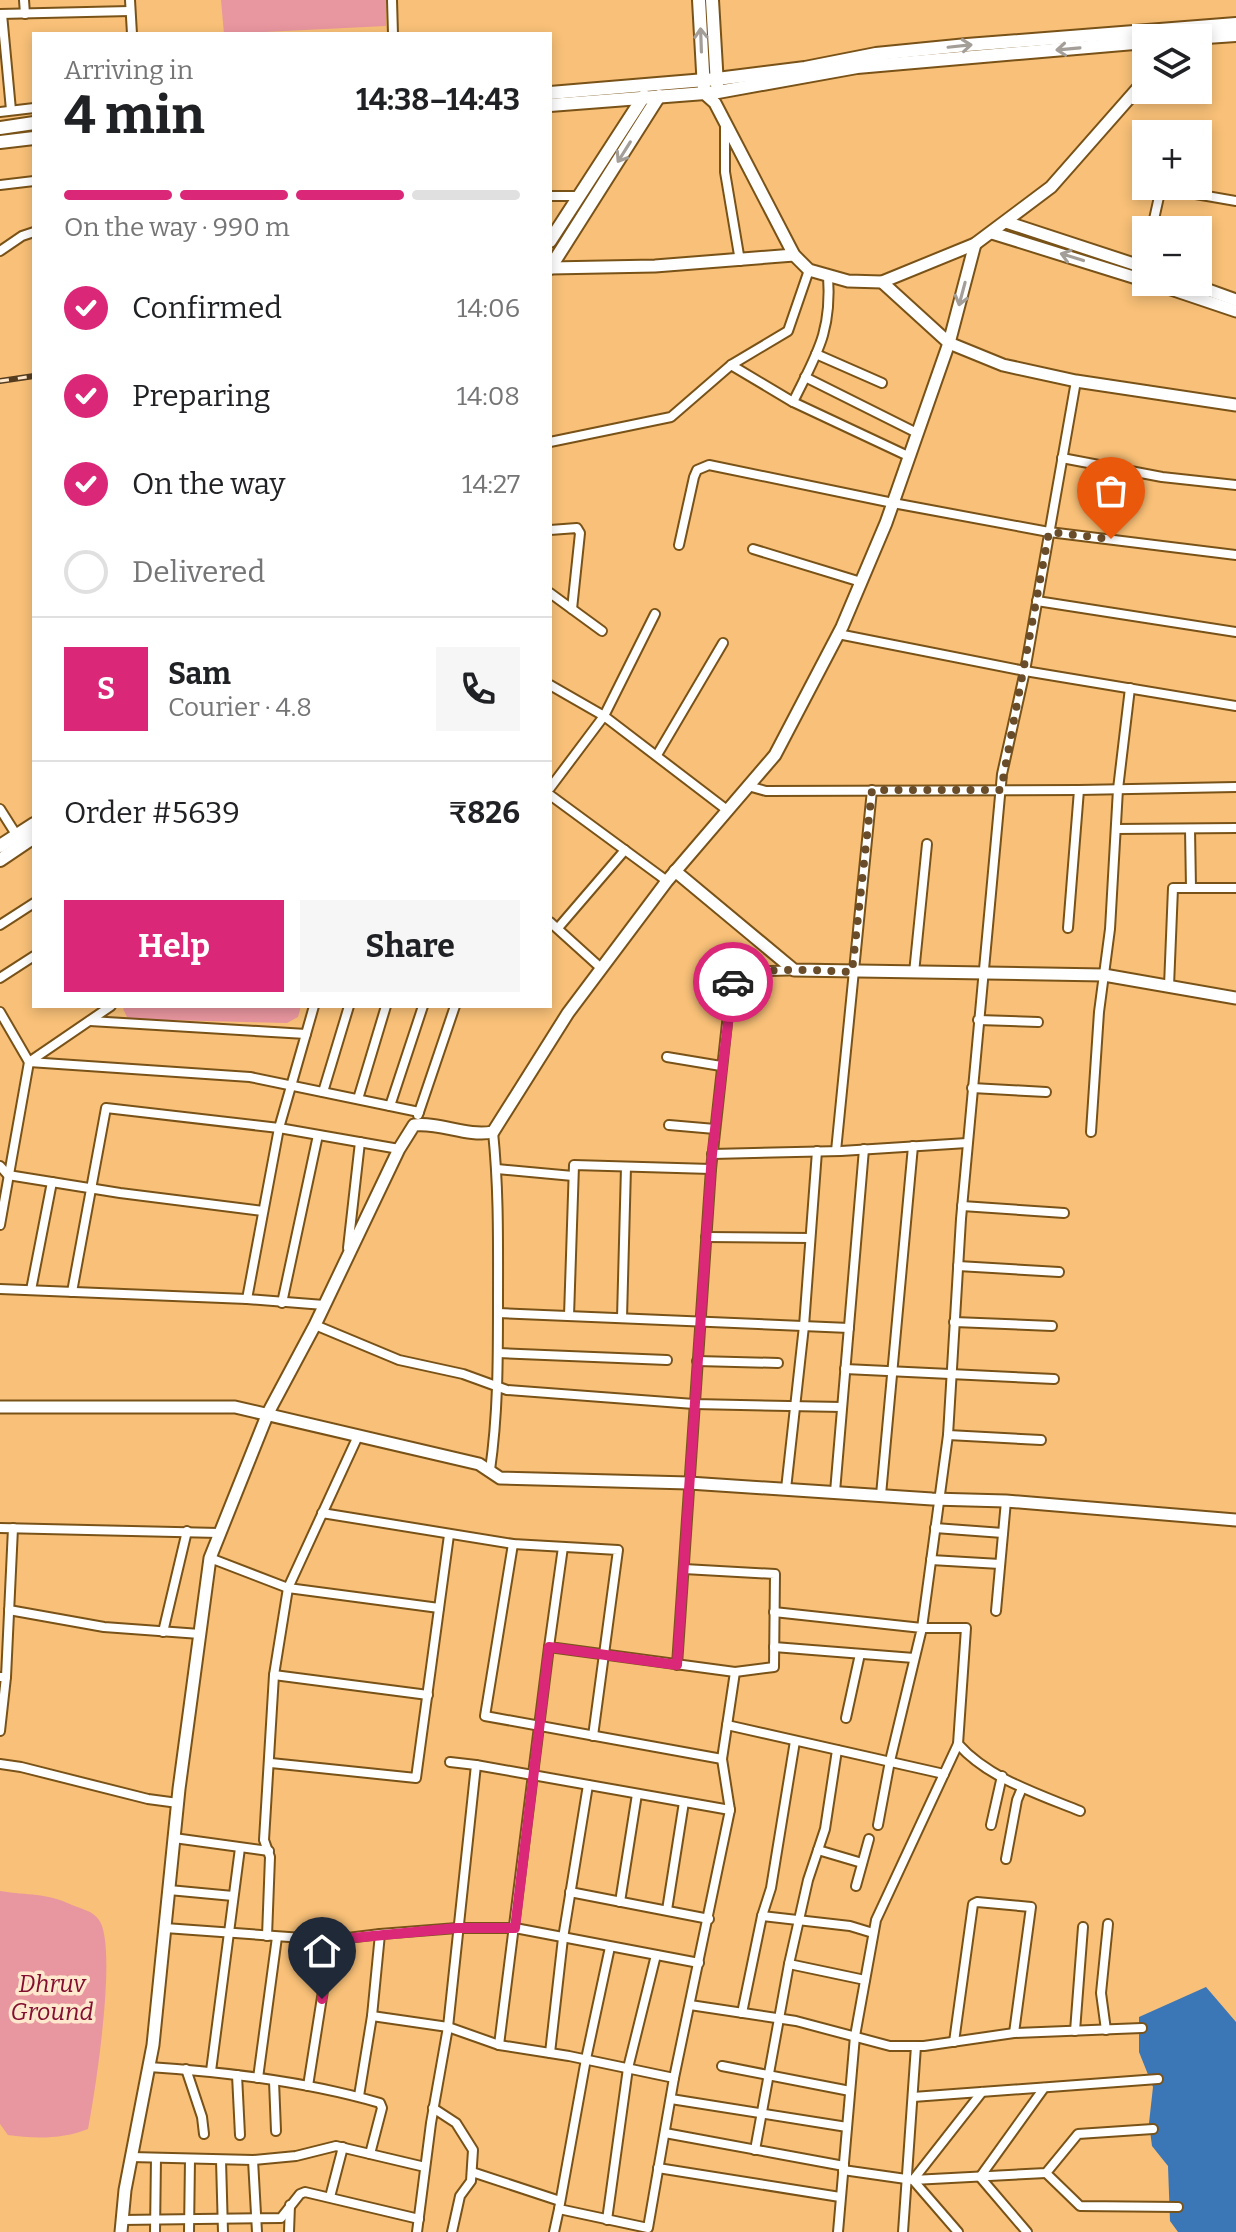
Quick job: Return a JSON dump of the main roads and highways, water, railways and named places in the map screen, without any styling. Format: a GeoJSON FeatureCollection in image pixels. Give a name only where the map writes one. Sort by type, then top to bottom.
{"type":"FeatureCollection","features":[{"type":"Feature","properties":{"kind":"main road"},"geometry":{"type":"LineString","coordinates":[[699,0],[711,90]]}},
{"type":"Feature","properties":{"kind":"main road"},"geometry":{"type":"LineString","coordinates":[[711,90],[712,0]]}},
{"type":"Feature","properties":{"kind":"main road"},"geometry":{"type":"LineString","coordinates":[[1212,30],[1236,24]]}},
{"type":"Feature","properties":{"kind":"main road"},"geometry":{"type":"LineString","coordinates":[[1212,35],[1236,35]]}},
{"type":"Feature","properties":{"kind":"main road"},"geometry":{"type":"LineString","coordinates":[[552,93],[656,86],[711,90],[876,54],[1059,37],[1132,36]]}},
{"type":"Feature","properties":{"kind":"main road"},"geometry":{"type":"LineString","coordinates":[[552,105],[658,99],[857,67],[1132,43]]}},
{"type":"Feature","properties":{"kind":"main road"},"geometry":{"type":"LineString","coordinates":[[552,265],[658,99],[656,86]]}},
{"type":"Feature","properties":{"kind":"main road"},"geometry":{"type":"LineString","coordinates":[[552,238],[641,100],[656,86]]}},
{"type":"Feature","properties":{"kind":"main road"},"geometry":{"type":"LineString","coordinates":[[0,128],[32,123]]}},
{"type":"Feature","properties":{"kind":"main road"},"geometry":{"type":"LineString","coordinates":[[0,142],[32,138]]}},
{"type":"Feature","properties":{"kind":"main road"},"geometry":{"type":"LineString","coordinates":[[0,846],[25,839]]}},
{"type":"Feature","properties":{"kind":"main road"},"geometry":{"type":"LineString","coordinates":[[0,860],[25,839]]}},
{"type":"Feature","properties":{"kind":"water"},"geometry":{"type":"Polygon","coordinates":[[[1206,1987],[1236,2022],[1236,2232],[1178,2232],[1170,2221],[1168,2166],[1152,2146],[1149,2123],[1153,2087],[1139,2052],[1139,2017],[1206,1987]]]}},
{"type":"Feature","properties":{"kind":"railway"},"geometry":{"type":"LineString","coordinates":[[0,381],[32,376]]}},
{"type":"Feature","properties":{"kind":"park label","name":"Dhruv Ground"},"geometry":{"type":"Point","coordinates":[52,1998]}}]}
